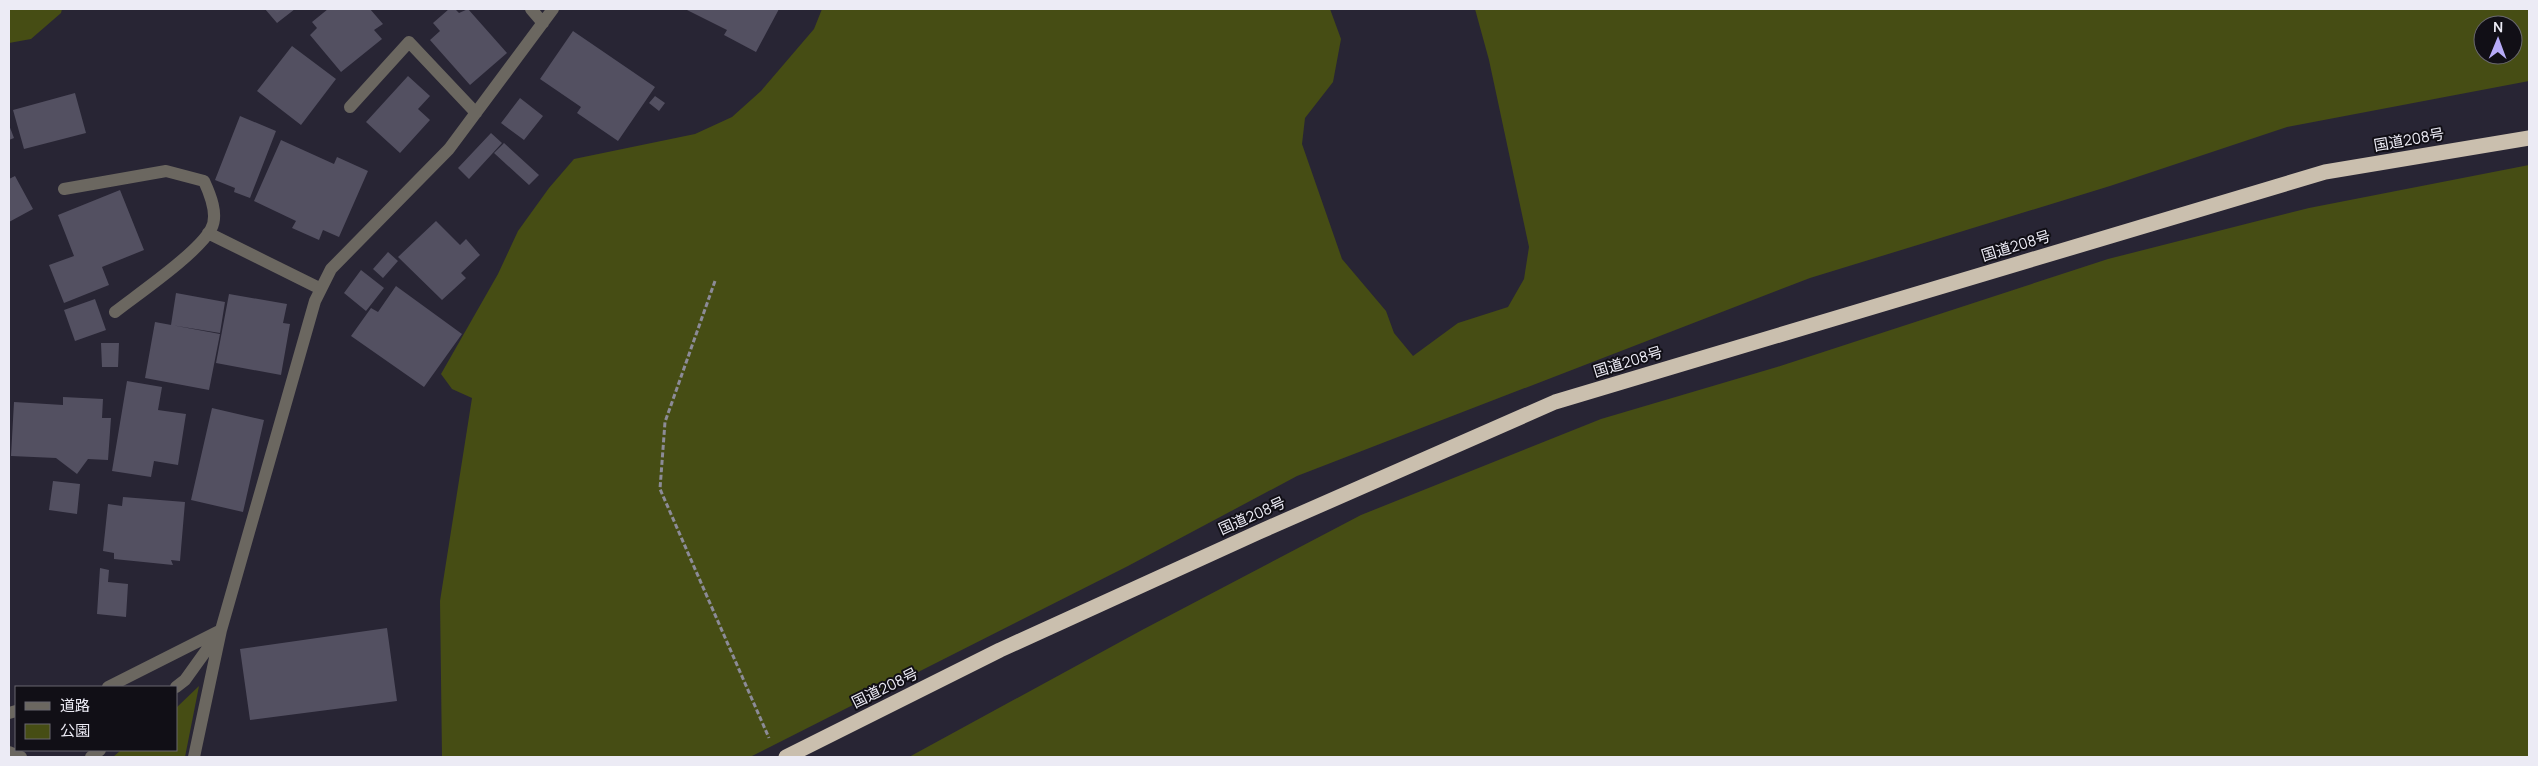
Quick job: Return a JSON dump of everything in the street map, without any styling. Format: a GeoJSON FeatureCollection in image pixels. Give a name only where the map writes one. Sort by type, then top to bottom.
{"type":"FeatureCollection","features":[{"type":"Feature","properties":{"kind":"highway","name":"国道208号"},"geometry":{"type":"LineString","coordinates":[[786,757],[1009,646],[1268,528],[1555,402],[2325,172],[2529,138]]}},
{"type":"Feature","properties":{"kind":"street"},"geometry":{"type":"LineString","coordinates":[[531,9],[543,23]]}},
{"type":"Feature","properties":{"kind":"street"},"geometry":{"type":"LineString","coordinates":[[194,757],[221,630],[315,301],[331,268],[450,149],[553,9]]}},
{"type":"Feature","properties":{"kind":"street"},"geometry":{"type":"LineString","coordinates":[[350,107],[409,42],[476,113]]}},
{"type":"Feature","properties":{"kind":"street"},"geometry":{"type":"LineString","coordinates":[[64,189],[166,172],[204,181],[214,202],[212,229],[196,247],[115,312]]}},
{"type":"Feature","properties":{"kind":"street"},"geometry":{"type":"LineString","coordinates":[[208,233],[321,289]]}},
{"type":"Feature","properties":{"kind":"street"},"geometry":{"type":"LineString","coordinates":[[110,686],[221,630]]}},
{"type":"Feature","properties":{"kind":"street"},"geometry":{"type":"LineString","coordinates":[[177,686],[185,680],[221,630]]}},
{"type":"Feature","properties":{"kind":"street"},"geometry":{"type":"LineString","coordinates":[[9,752],[21,757]]}},
{"type":"Feature","properties":{"kind":"path"},"geometry":{"type":"LineString","coordinates":[[715,281],[665,422],[660,489],[770,740]]}},
{"type":"Feature","properties":{"kind":"green space"},"geometry":{"type":"Polygon","coordinates":[[[9,9],[62,9],[61,13],[31,39],[9,43],[9,9]]]}},
{"type":"Feature","properties":{"kind":"green space"},"geometry":{"type":"Polygon","coordinates":[[[822,9],[1330,9],[1341,39],[1333,82],[1305,118],[1302,144],[1342,259],[1386,311],[1394,333],[1413,356],[1458,323],[1508,307],[1524,279],[1529,247],[1489,60],[1475,9],[2529,9],[2529,81],[2287,127],[2110,186],[1810,278],[1297,476],[1128,566],[750,757],[442,757],[440,601],[472,398],[452,389],[441,374],[498,274],[518,231],[549,188],[574,159],[695,134],[732,117],[761,91],[814,29],[822,9]]]}},
{"type":"Feature","properties":{"kind":"green space"},"geometry":{"type":"Polygon","coordinates":[[[2529,165],[2529,757],[909,757],[1142,630],[1361,515],[1601,419],[1777,367],[2108,259],[2309,208],[2529,165]]]}},
{"type":"Feature","properties":{"kind":"green space"},"geometry":{"type":"Polygon","coordinates":[[[199,686],[185,757],[113,757],[120,751],[178,751],[178,706],[199,686]]]}},
{"type":"Feature","properties":{"kind":"building"},"geometry":{"type":"Polygon","coordinates":[[[265,9],[295,9],[277,23],[265,9]]]}},
{"type":"Feature","properties":{"kind":"building"},"geometry":{"type":"Polygon","coordinates":[[[328,9],[370,9],[383,24],[374,30],[382,39],[341,72],[310,35],[317,28],[312,22],[328,9]]]}},
{"type":"Feature","properties":{"kind":"building"},"geometry":{"type":"Polygon","coordinates":[[[449,9],[455,9],[459,13],[468,9],[507,53],[470,85],[430,40],[440,31],[433,23],[449,9]]]}},
{"type":"Feature","properties":{"kind":"building"},"geometry":{"type":"Polygon","coordinates":[[[685,9],[779,9],[756,52],[724,35],[727,30],[685,9]]]}},
{"type":"Feature","properties":{"kind":"building"},"geometry":{"type":"Polygon","coordinates":[[[573,31],[655,87],[618,141],[577,113],[581,107],[540,79],[573,31]]]}},
{"type":"Feature","properties":{"kind":"building"},"geometry":{"type":"Polygon","coordinates":[[[292,46],[336,79],[301,125],[257,91],[292,46]]]}},
{"type":"Feature","properties":{"kind":"building"},"geometry":{"type":"Polygon","coordinates":[[[408,76],[430,96],[418,109],[430,120],[400,153],[366,122],[408,76]]]}},
{"type":"Feature","properties":{"kind":"building"},"geometry":{"type":"Polygon","coordinates":[[[75,93],[86,133],[24,149],[13,110],[75,93]]]}},
{"type":"Feature","properties":{"kind":"building"},"geometry":{"type":"Polygon","coordinates":[[[655,96],[665,103],[659,111],[649,103],[655,96]]]}},
{"type":"Feature","properties":{"kind":"building"},"geometry":{"type":"Polygon","coordinates":[[[520,98],[543,116],[524,140],[501,123],[520,98]]]}},
{"type":"Feature","properties":{"kind":"building"},"geometry":{"type":"Polygon","coordinates":[[[240,116],[276,131],[250,198],[234,192],[235,188],[215,180],[240,116]]]}},
{"type":"Feature","properties":{"kind":"building"},"geometry":{"type":"Polygon","coordinates":[[[9,125],[14,138],[9,140],[9,125]]]}},
{"type":"Feature","properties":{"kind":"building"},"geometry":{"type":"Polygon","coordinates":[[[491,133],[502,143],[469,179],[458,168],[491,133]]]}},
{"type":"Feature","properties":{"kind":"building"},"geometry":{"type":"Polygon","coordinates":[[[281,140],[334,164],[337,157],[368,171],[339,237],[323,230],[319,240],[292,228],[296,221],[254,201],[281,140]]]}},
{"type":"Feature","properties":{"kind":"building"},"geometry":{"type":"Polygon","coordinates":[[[504,143],[539,175],[529,185],[494,153],[504,143]]]}},
{"type":"Feature","properties":{"kind":"building"},"geometry":{"type":"Polygon","coordinates":[[[15,176],[33,209],[9,222],[9,179],[15,176]]]}},
{"type":"Feature","properties":{"kind":"building"},"geometry":{"type":"Polygon","coordinates":[[[120,190],[144,250],[102,267],[109,285],[64,303],[49,265],[74,256],[58,215],[120,190]]]}},
{"type":"Feature","properties":{"kind":"building"},"geometry":{"type":"Polygon","coordinates":[[[436,221],[460,245],[466,239],[480,255],[461,273],[466,278],[442,300],[398,257],[436,221]]]}},
{"type":"Feature","properties":{"kind":"building"},"geometry":{"type":"Polygon","coordinates":[[[388,252],[398,261],[383,278],[373,269],[388,252]]]}},
{"type":"Feature","properties":{"kind":"building"},"geometry":{"type":"Polygon","coordinates":[[[361,270],[384,288],[366,311],[344,293],[361,270]]]}},
{"type":"Feature","properties":{"kind":"building"},"geometry":{"type":"Polygon","coordinates":[[[396,286],[462,334],[424,387],[351,336],[371,308],[378,312],[396,286]]]}},
{"type":"Feature","properties":{"kind":"building"},"geometry":{"type":"Polygon","coordinates":[[[176,293],[225,302],[220,333],[171,325],[176,293]]]}},
{"type":"Feature","properties":{"kind":"building"},"geometry":{"type":"Polygon","coordinates":[[[229,294],[287,304],[283,323],[290,324],[281,375],[216,363],[229,294]]]}},
{"type":"Feature","properties":{"kind":"building"},"geometry":{"type":"Polygon","coordinates":[[[95,299],[106,330],[75,341],[64,310],[95,299]]]}},
{"type":"Feature","properties":{"kind":"building"},"geometry":{"type":"Polygon","coordinates":[[[155,322],[220,334],[209,390],[145,378],[155,322]]]}},
{"type":"Feature","properties":{"kind":"building"},"geometry":{"type":"Polygon","coordinates":[[[101,343],[119,343],[118,367],[102,367],[101,343]]]}},
{"type":"Feature","properties":{"kind":"building"},"geometry":{"type":"Polygon","coordinates":[[[127,381],[162,387],[158,410],[186,414],[178,465],[154,461],[151,477],[112,471],[127,381]]]}},
{"type":"Feature","properties":{"kind":"building"},"geometry":{"type":"Polygon","coordinates":[[[63,397],[103,399],[102,418],[111,418],[108,460],[88,459],[77,474],[56,458],[11,456],[14,402],[63,405],[63,397]]]}},
{"type":"Feature","properties":{"kind":"building"},"geometry":{"type":"Polygon","coordinates":[[[212,408],[264,420],[243,512],[191,500],[212,408]]]}},
{"type":"Feature","properties":{"kind":"building"},"geometry":{"type":"Polygon","coordinates":[[[53,481],[80,484],[77,514],[49,510],[53,481]]]}},
{"type":"Feature","properties":{"kind":"building"},"geometry":{"type":"Polygon","coordinates":[[[123,497],[185,502],[180,561],[171,560],[173,565],[114,559],[114,553],[103,551],[108,504],[122,506],[123,497]]]}},
{"type":"Feature","properties":{"kind":"building"},"geometry":{"type":"Polygon","coordinates":[[[100,568],[109,570],[108,582],[128,584],[126,617],[97,614],[100,568]]]}},
{"type":"Feature","properties":{"kind":"building"},"geometry":{"type":"Polygon","coordinates":[[[387,628],[397,701],[250,720],[240,649],[387,628]]]}}]}
